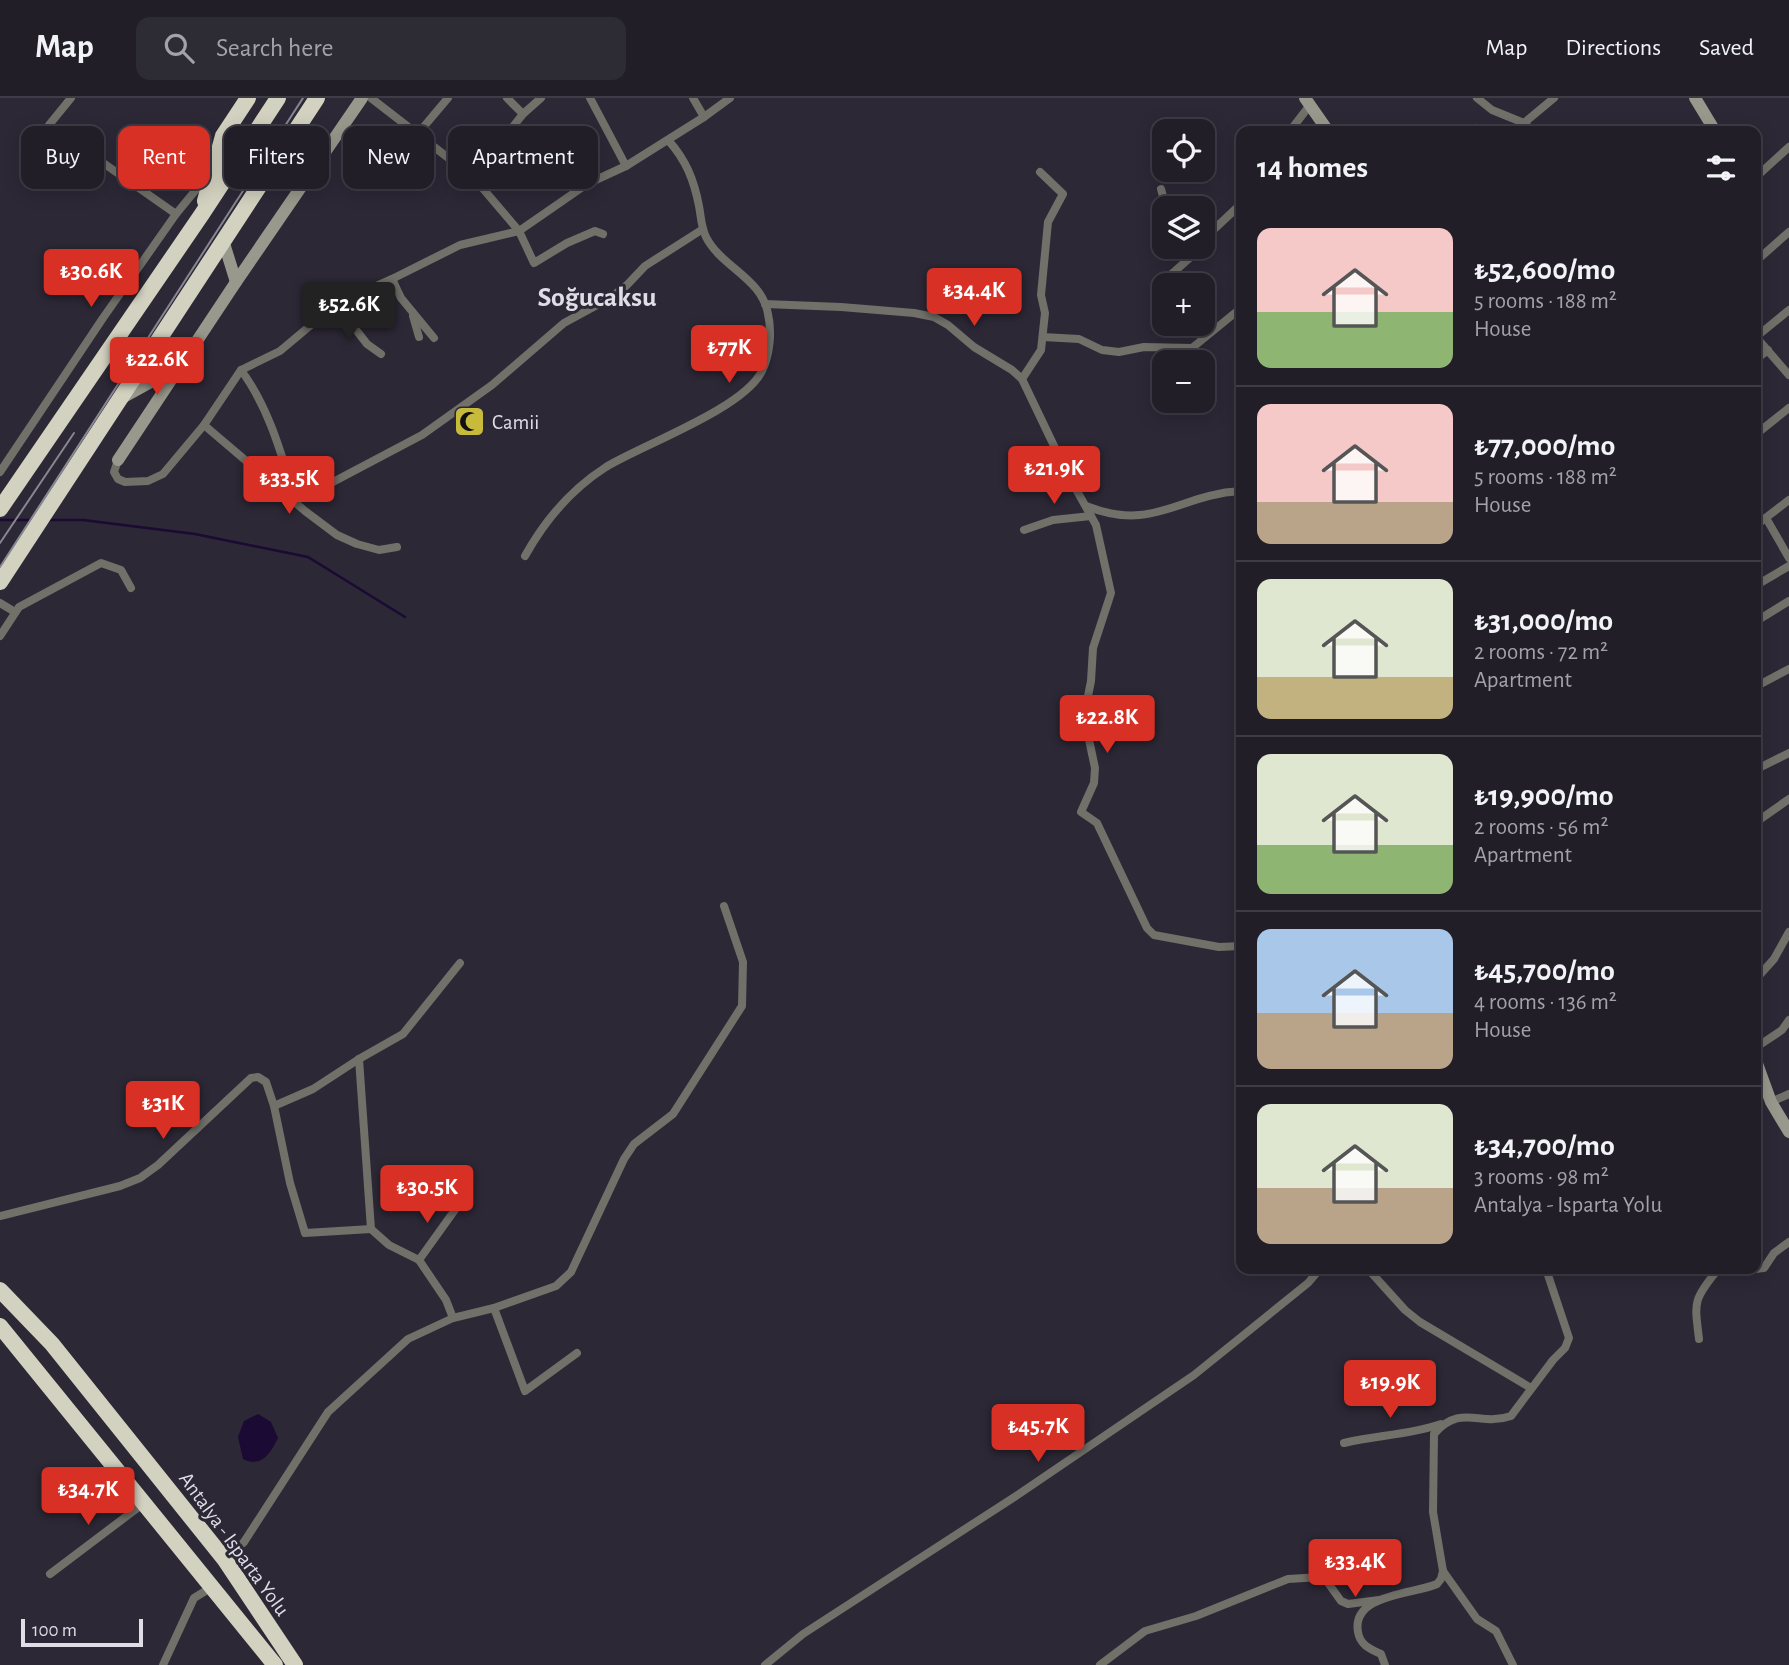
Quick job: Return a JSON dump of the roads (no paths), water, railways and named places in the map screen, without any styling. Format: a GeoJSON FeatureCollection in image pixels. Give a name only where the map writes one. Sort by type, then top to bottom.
{"type":"FeatureCollection","features":[{"type":"Feature","properties":{"kind":"highway"},"geometry":{"type":"LineString","coordinates":[[202,214],[223,136],[248,98]]}},
{"type":"Feature","properties":{"kind":"highway"},"geometry":{"type":"LineString","coordinates":[[3,504],[202,214],[278,98]]}},
{"type":"Feature","properties":{"kind":"highway"},"geometry":{"type":"LineString","coordinates":[[0,582],[317,98]]}},
{"type":"Feature","properties":{"kind":"highway","name":"Antalya - Isparta Yolu"},"geometry":{"type":"LineString","coordinates":[[0,1290],[52,1344],[225,1560],[295,1665]]}},
{"type":"Feature","properties":{"kind":"highway","name":"Antalya - Isparta Yolu"},"geometry":{"type":"LineString","coordinates":[[0,1326],[275,1665]]}},
{"type":"Feature","properties":{"kind":"street"},"geometry":{"type":"LineString","coordinates":[[71,98],[49,125],[176,214]]}},
{"type":"Feature","properties":{"kind":"street"},"geometry":{"type":"LineString","coordinates":[[362,98],[118,460],[114,472],[118,479],[125,482],[148,481],[163,474],[204,425],[241,370],[280,351],[336,304],[460,244],[519,231],[587,184],[626,166],[730,98]]}},
{"type":"Feature","properties":{"kind":"street"},"geometry":{"type":"LineString","coordinates":[[371,98],[409,126]]}},
{"type":"Feature","properties":{"kind":"street"},"geometry":{"type":"LineString","coordinates":[[424,126],[448,98]]}},
{"type":"Feature","properties":{"kind":"street"},"geometry":{"type":"LineString","coordinates":[[507,98],[523,114]]}},
{"type":"Feature","properties":{"kind":"street"},"geometry":{"type":"LineString","coordinates":[[513,126],[541,98]]}},
{"type":"Feature","properties":{"kind":"street"},"geometry":{"type":"LineString","coordinates":[[590,98],[626,166]]}},
{"type":"Feature","properties":{"kind":"street"},"geometry":{"type":"LineString","coordinates":[[693,98],[704,117]]}},
{"type":"Feature","properties":{"kind":"street"},"geometry":{"type":"LineString","coordinates":[[1477,98],[1492,110],[1527,126]]}},
{"type":"Feature","properties":{"kind":"street"},"geometry":{"type":"LineString","coordinates":[[1524,123],[1554,98]]}},
{"type":"Feature","properties":{"kind":"street"},"geometry":{"type":"LineString","coordinates":[[1695,98],[1712,126]]}},
{"type":"Feature","properties":{"kind":"street"},"geometry":{"type":"LineString","coordinates":[[1293,126],[1308,102],[1325,126]]}},
{"type":"Feature","properties":{"kind":"street"},"geometry":{"type":"LineString","coordinates":[[525,556],[541,527],[582,485],[629,455],[710,415],[740,395],[761,373],[769,351],[768,313],[765,304],[753,285],[713,247],[703,229],[689,169],[668,140]]}},
{"type":"Feature","properties":{"kind":"street"},"geometry":{"type":"LineString","coordinates":[[434,146],[448,157]]}},
{"type":"Feature","properties":{"kind":"street"},"geometry":{"type":"LineString","coordinates":[[1761,173],[1789,147]]}},
{"type":"Feature","properties":{"kind":"street"},"geometry":{"type":"LineString","coordinates":[[0,472],[176,214],[212,170]]}},
{"type":"Feature","properties":{"kind":"street"},"geometry":{"type":"LineString","coordinates":[[1023,379],[1041,350],[1045,313],[1041,288],[1048,222],[1063,194],[1040,172]]}},
{"type":"Feature","properties":{"kind":"street"},"geometry":{"type":"LineString","coordinates":[[483,189],[519,231],[529,255],[537,264],[576,239],[594,231],[603,234]]}},
{"type":"Feature","properties":{"kind":"street"},"geometry":{"type":"LineString","coordinates":[[1161,189],[1163,196]]}},
{"type":"Feature","properties":{"kind":"street"},"geometry":{"type":"LineString","coordinates":[[1215,229],[1236,210]]}},
{"type":"Feature","properties":{"kind":"street"},"geometry":{"type":"LineString","coordinates":[[293,498],[314,492],[422,435],[501,377],[564,323],[610,298],[645,266],[703,229]]}},
{"type":"Feature","properties":{"kind":"street"},"geometry":{"type":"LineString","coordinates":[[1761,257],[1789,232]]}},
{"type":"Feature","properties":{"kind":"street"},"geometry":{"type":"LineString","coordinates":[[223,240],[236,282]]}},
{"type":"Feature","properties":{"kind":"street"},"geometry":{"type":"LineString","coordinates":[[1173,273],[1188,259]]}},
{"type":"Feature","properties":{"kind":"street"},"geometry":{"type":"LineString","coordinates":[[392,279],[401,298],[434,338]]}},
{"type":"Feature","properties":{"kind":"street"},"geometry":{"type":"LineString","coordinates":[[336,304],[367,344],[381,354]]}},
{"type":"Feature","properties":{"kind":"street"},"geometry":{"type":"LineString","coordinates":[[765,304],[841,307],[934,317],[1023,379],[1067,474],[1096,525],[1111,593],[1093,648],[1091,681],[1084,716],[1095,768],[1094,783],[1081,812],[1097,823],[1147,928],[1154,935],[1219,947],[1236,946]]}},
{"type":"Feature","properties":{"kind":"street"},"geometry":{"type":"LineString","coordinates":[[1761,331],[1789,310]]}},
{"type":"Feature","properties":{"kind":"street"},"geometry":{"type":"LineString","coordinates":[[1042,337],[1079,340],[1102,350],[1119,352],[1144,347],[1192,348],[1236,312]]}},
{"type":"Feature","properties":{"kind":"street"},"geometry":{"type":"LineString","coordinates":[[412,313],[419,337]]}},
{"type":"Feature","properties":{"kind":"street"},"geometry":{"type":"LineString","coordinates":[[1761,342],[1789,375]]}},
{"type":"Feature","properties":{"kind":"street"},"geometry":{"type":"LineString","coordinates":[[1761,355],[1768,350]]}},
{"type":"Feature","properties":{"kind":"street"},"geometry":{"type":"LineString","coordinates":[[117,400],[181,365]]}},
{"type":"Feature","properties":{"kind":"street"},"geometry":{"type":"LineString","coordinates":[[241,370],[269,418],[293,498]]}},
{"type":"Feature","properties":{"kind":"street"},"geometry":{"type":"LineString","coordinates":[[1761,430],[1789,408]]}},
{"type":"Feature","properties":{"kind":"street"},"geometry":{"type":"LineString","coordinates":[[204,425],[337,535],[379,550],[397,547]]}},
{"type":"Feature","properties":{"kind":"street"},"geometry":{"type":"LineString","coordinates":[[1086,506],[1108,515],[1140,517],[1236,492]]}},
{"type":"Feature","properties":{"kind":"street"},"geometry":{"type":"LineString","coordinates":[[1761,522],[1789,500]]}},
{"type":"Feature","properties":{"kind":"street"},"geometry":{"type":"LineString","coordinates":[[1024,530],[1053,520],[1091,516]]}},
{"type":"Feature","properties":{"kind":"street"},"geometry":{"type":"LineString","coordinates":[[1766,518],[1789,558]]}},
{"type":"Feature","properties":{"kind":"street"},"geometry":{"type":"LineString","coordinates":[[0,636],[19,607],[101,564],[121,570],[131,588]]}},
{"type":"Feature","properties":{"kind":"street"},"geometry":{"type":"LineString","coordinates":[[1761,582],[1789,566]]}},
{"type":"Feature","properties":{"kind":"street"},"geometry":{"type":"LineString","coordinates":[[1761,618],[1789,601]]}},
{"type":"Feature","properties":{"kind":"street"},"geometry":{"type":"LineString","coordinates":[[0,603],[15,612]]}},
{"type":"Feature","properties":{"kind":"street"},"geometry":{"type":"LineString","coordinates":[[1761,684],[1789,669]]}},
{"type":"Feature","properties":{"kind":"street"},"geometry":{"type":"LineString","coordinates":[[1761,767],[1789,753]]}},
{"type":"Feature","properties":{"kind":"street"},"geometry":{"type":"LineString","coordinates":[[1761,818],[1789,799]]}},
{"type":"Feature","properties":{"kind":"street"},"geometry":{"type":"LineString","coordinates":[[225,1560],[244,1542],[328,1412],[408,1339],[453,1318],[494,1308],[555,1286],[571,1272],[624,1159],[634,1144],[673,1114],[742,1006],[743,962],[723,906]]}},
{"type":"Feature","properties":{"kind":"street"},"geometry":{"type":"LineString","coordinates":[[1761,974],[1774,959],[1789,932]]}},
{"type":"Feature","properties":{"kind":"street"},"geometry":{"type":"LineString","coordinates":[[274,1106],[313,1089],[402,1034],[460,963]]}},
{"type":"Feature","properties":{"kind":"street"},"geometry":{"type":"LineString","coordinates":[[1761,1044],[1783,1030],[1789,1020]]}},
{"type":"Feature","properties":{"kind":"street"},"geometry":{"type":"LineString","coordinates":[[359,1059],[371,1229],[389,1245],[419,1260],[446,1300],[453,1318]]}},
{"type":"Feature","properties":{"kind":"street"},"geometry":{"type":"LineString","coordinates":[[1761,1074],[1771,1101],[1789,1132]]}},
{"type":"Feature","properties":{"kind":"street"},"geometry":{"type":"LineString","coordinates":[[0,1216],[120,1186],[140,1178],[158,1165],[251,1079],[258,1077],[267,1082],[290,1183],[305,1233],[371,1229]]}},
{"type":"Feature","properties":{"kind":"street"},"geometry":{"type":"LineString","coordinates":[[1771,1101],[1789,1094]]}},
{"type":"Feature","properties":{"kind":"street"},"geometry":{"type":"LineString","coordinates":[[419,1260],[457,1207]]}},
{"type":"Feature","properties":{"kind":"street"},"geometry":{"type":"LineString","coordinates":[[1761,1268],[1774,1253],[1789,1242]]}},
{"type":"Feature","properties":{"kind":"street"},"geometry":{"type":"LineString","coordinates":[[765,1665],[812,1628],[1019,1494],[1194,1375],[1316,1274]]}},
{"type":"Feature","properties":{"kind":"street"},"geometry":{"type":"LineString","coordinates":[[1373,1274],[1405,1310],[1420,1322],[1531,1388]]}},
{"type":"Feature","properties":{"kind":"street"},"geometry":{"type":"LineString","coordinates":[[1344,1443],[1425,1430],[1467,1416],[1493,1420],[1511,1416],[1565,1348],[1569,1338],[1548,1274]]}},
{"type":"Feature","properties":{"kind":"street"},"geometry":{"type":"LineString","coordinates":[[1699,1339],[1695,1304],[1700,1291],[1714,1274]]}},
{"type":"Feature","properties":{"kind":"street"},"geometry":{"type":"LineString","coordinates":[[494,1308],[525,1391],[577,1353]]}},
{"type":"Feature","properties":{"kind":"street"},"geometry":{"type":"LineString","coordinates":[[1444,1423],[1434,1434],[1432,1491],[1443,1571],[1477,1619],[1496,1631],[1513,1665]]}},
{"type":"Feature","properties":{"kind":"street"},"geometry":{"type":"LineString","coordinates":[[50,1573],[144,1503]]}},
{"type":"Feature","properties":{"kind":"street"},"geometry":{"type":"LineString","coordinates":[[1100,1665],[1145,1632],[1196,1616],[1288,1579],[1321,1577],[1341,1601],[1348,1604],[1379,1600],[1437,1584],[1443,1571]]}},
{"type":"Feature","properties":{"kind":"street"},"geometry":{"type":"LineString","coordinates":[[163,1665],[194,1598],[212,1587]]}},
{"type":"Feature","properties":{"kind":"street"},"geometry":{"type":"LineString","coordinates":[[1379,1600],[1366,1609],[1357,1627],[1361,1640],[1381,1654],[1385,1665]]}},
{"type":"Feature","properties":{"kind":"waterway"},"geometry":{"type":"LineString","coordinates":[[0,520],[33,520]]}},
{"type":"Feature","properties":{"kind":"waterway"},"geometry":{"type":"LineString","coordinates":[[47,520],[83,520],[195,534],[308,557],[405,617]]}},
{"type":"Feature","properties":{"kind":"tram line"},"geometry":{"type":"LineString","coordinates":[[0,567],[303,98]]}},
{"type":"Feature","properties":{"kind":"tram line"},"geometry":{"type":"LineString","coordinates":[[0,543],[74,433]]}},
{"type":"Feature","properties":{"kind":"place","name":"Camii"},"geometry":{"type":"Point","coordinates":[469,422]}},
{"type":"Feature","properties":{"kind":"district","name":"Soğucaksu"},"geometry":{"type":"Point","coordinates":[597,298]}}]}
